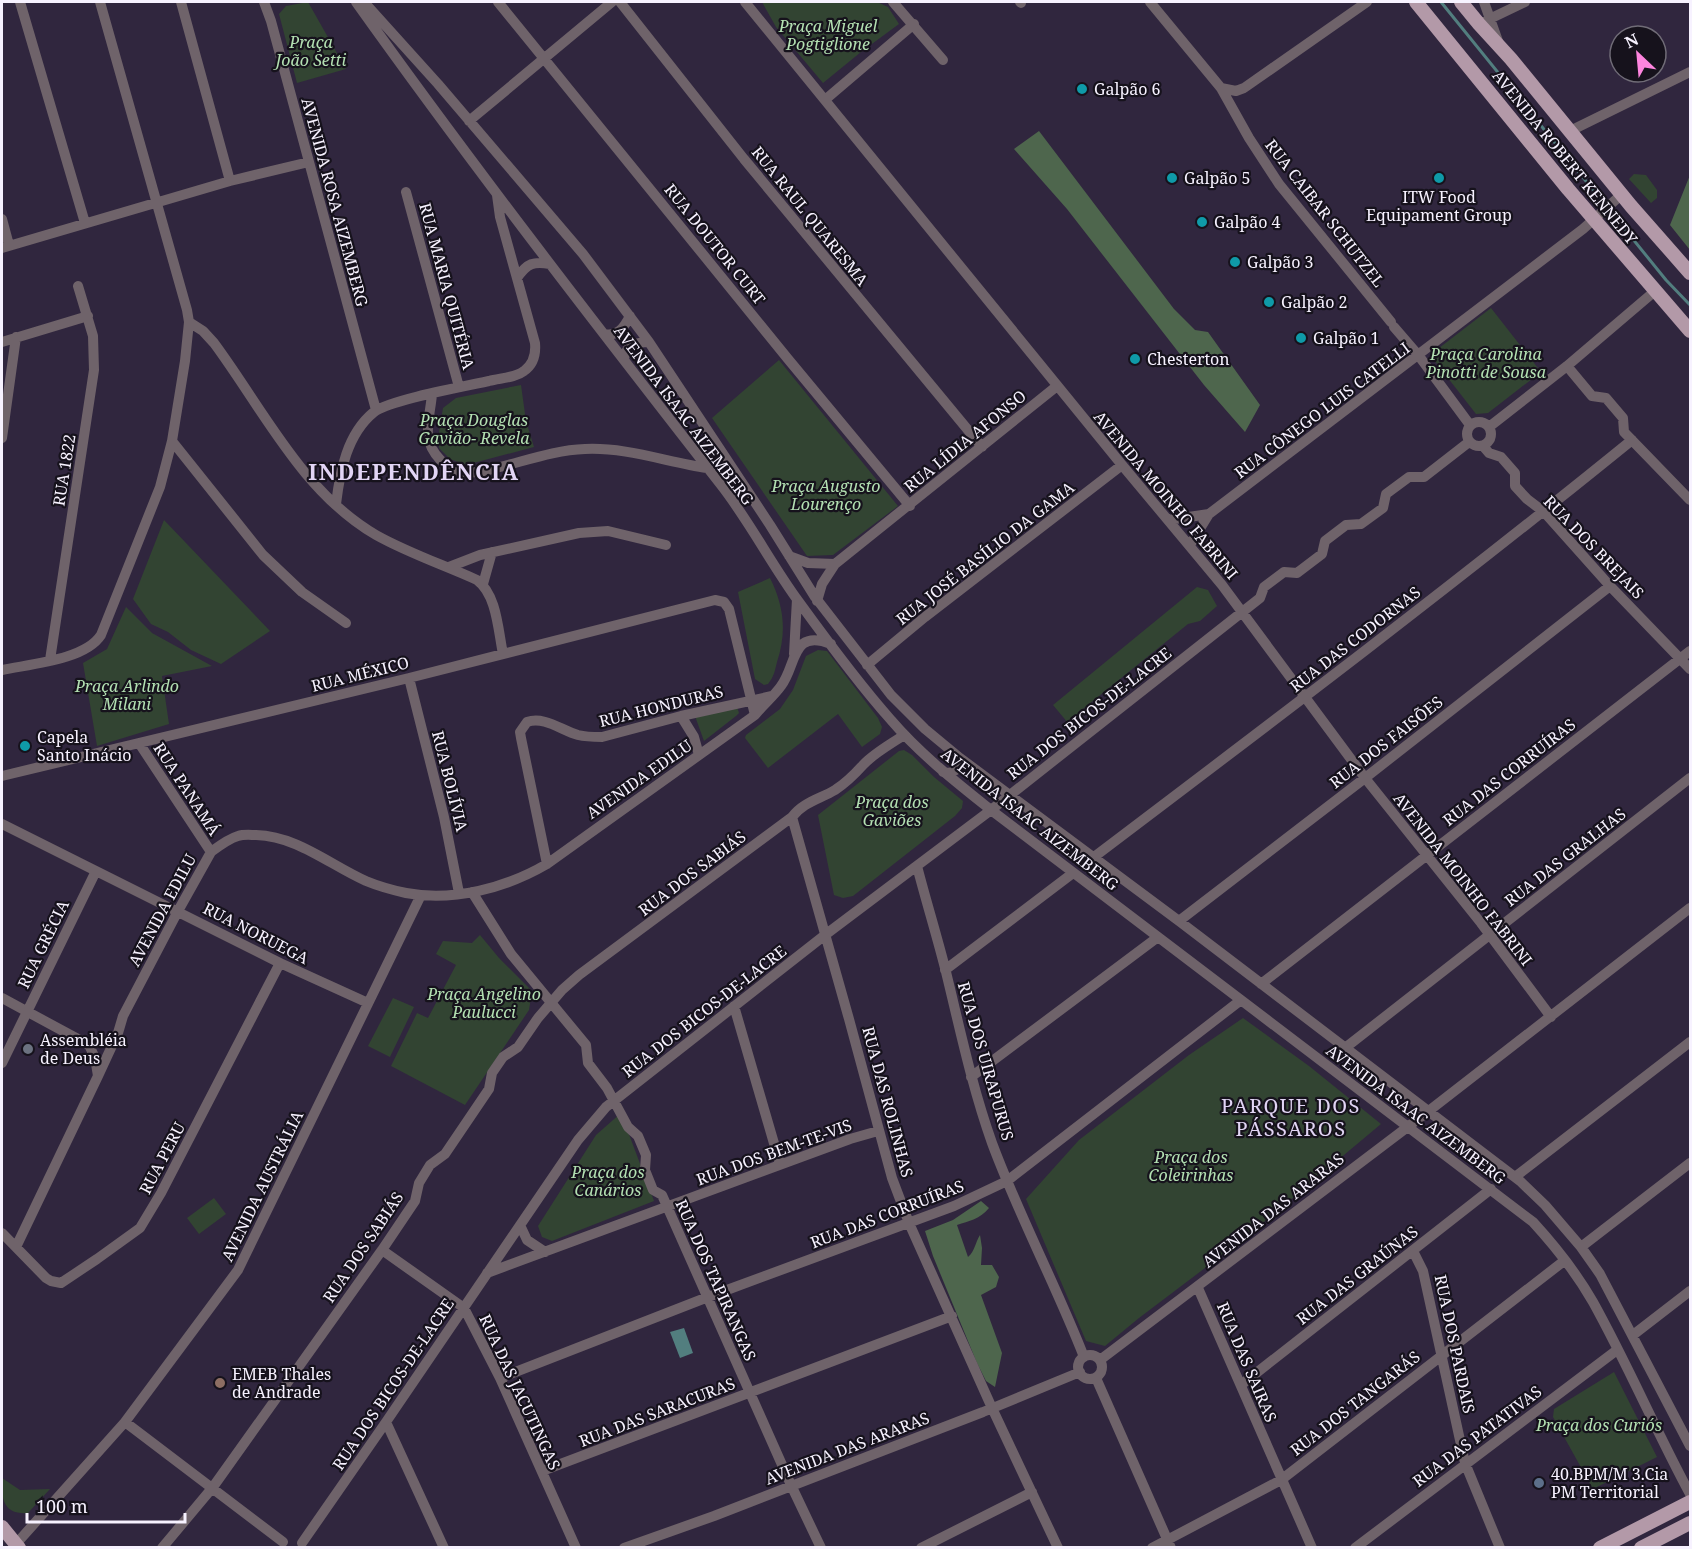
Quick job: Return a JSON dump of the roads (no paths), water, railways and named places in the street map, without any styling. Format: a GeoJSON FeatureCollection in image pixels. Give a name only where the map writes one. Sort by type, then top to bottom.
{"type":"FeatureCollection","features":[{"type":"Feature","properties":{"kind":"main road","name":"AVENIDA ROBERT KENNEDY"},"geometry":{"type":"LineString","coordinates":[[1416,2],[1690,331]]}},
{"type":"Feature","properties":{"kind":"main road","name":"AVENIDA ROBERT KENNEDY"},"geometry":{"type":"LineString","coordinates":[[1461,2],[1484,21],[1499,44],[1570,131],[1617,198],[1690,273]]}},
{"type":"Feature","properties":{"kind":"main road"},"geometry":{"type":"LineString","coordinates":[[1600,1548],[1690,1502]]}},
{"type":"Feature","properties":{"kind":"main road"},"geometry":{"type":"LineString","coordinates":[[1641,1548],[1690,1523]]}},
{"type":"Feature","properties":{"kind":"main road"},"geometry":{"type":"LineString","coordinates":[[2,1527],[18,1546]]}},
{"type":"Feature","properties":{"kind":"street"},"geometry":{"type":"LineString","coordinates":[[20,2],[85,223]]}},
{"type":"Feature","properties":{"kind":"street"},"geometry":{"type":"LineString","coordinates":[[2,670],[84,651],[97,642],[154,507],[172,441],[185,361],[189,322],[158,203],[100,2]]}},
{"type":"Feature","properties":{"kind":"street"},"geometry":{"type":"LineString","coordinates":[[181,2],[231,181]]}},
{"type":"Feature","properties":{"kind":"street","name":"AVENIDA ROSA AIZEMBERG"},"geometry":{"type":"LineString","coordinates":[[264,2],[376,410]]}},
{"type":"Feature","properties":{"kind":"street","name":"AVENIDA ISAAC AIZEMBERG"},"geometry":{"type":"LineString","coordinates":[[356,2],[550,264],[749,524],[797,599],[904,735],[943,772],[991,810],[1533,1222],[1592,1301],[1690,1494]]}},
{"type":"Feature","properties":{"kind":"street","name":"AVENIDA ISAAC AIZEMBERG"},"geometry":{"type":"LineString","coordinates":[[364,2],[583,254],[649,342],[818,601],[891,695],[960,758],[1430,1110],[1515,1177],[1545,1205],[1581,1247],[1600,1274],[1686,1427],[1690,1446]]}},
{"type":"Feature","properties":{"kind":"street","name":"RUA DOUTOR CURT"},"geometry":{"type":"LineString","coordinates":[[498,2],[910,506]]}},
{"type":"Feature","properties":{"kind":"street"},"geometry":{"type":"LineString","coordinates":[[469,121],[612,2]]}},
{"type":"Feature","properties":{"kind":"street","name":"RUA RAUL QUARESMA"},"geometry":{"type":"LineString","coordinates":[[620,2],[744,159],[982,447]]}},
{"type":"Feature","properties":{"kind":"street","name":"AVENIDA MOINHO FABRINI"},"geometry":{"type":"LineString","coordinates":[[745,2],[1057,386],[1190,545],[1365,778],[1551,1017]]}},
{"type":"Feature","properties":{"kind":"street"},"geometry":{"type":"LineString","coordinates":[[893,2],[943,60]]}},
{"type":"Feature","properties":{"kind":"street","name":"RUA CAIBAR SCHUTZEL"},"geometry":{"type":"LineString","coordinates":[[1150,2],[1221,88],[1249,138],[1279,184],[1419,356],[1470,425]]}},
{"type":"Feature","properties":{"kind":"street"},"geometry":{"type":"LineString","coordinates":[[1221,88],[1236,91],[1244,88],[1367,2]]}},
{"type":"Feature","properties":{"kind":"street","name":"AVENIDA ROBERT KENNEDY"},"geometry":{"type":"LineString","coordinates":[[1484,2],[1484,21]]}},
{"type":"Feature","properties":{"kind":"street"},"geometry":{"type":"LineString","coordinates":[[1484,21],[1525,2]]}},
{"type":"Feature","properties":{"kind":"street"},"geometry":{"type":"LineString","coordinates":[[826,99],[914,24]]}},
{"type":"Feature","properties":{"kind":"street"},"geometry":{"type":"LineString","coordinates":[[1570,131],[1690,72]]}},
{"type":"Feature","properties":{"kind":"street"},"geometry":{"type":"LineString","coordinates":[[2,219],[5,247],[231,181],[309,162]]}},
{"type":"Feature","properties":{"kind":"street","name":"RUA MARIA QUITÉRIA"},"geometry":{"type":"LineString","coordinates":[[406,192],[459,387]]}},
{"type":"Feature","properties":{"kind":"street"},"geometry":{"type":"LineString","coordinates":[[336,504],[339,481],[347,452],[357,430],[376,410],[459,387],[517,375],[525,371],[534,360],[535,343],[500,218],[497,193]]}},
{"type":"Feature","properties":{"kind":"street","name":"RUA CÔNEGO LUIS CATELLI"},"geometry":{"type":"LineString","coordinates":[[1190,545],[1209,514],[1419,356],[1595,218],[1617,198]]}},
{"type":"Feature","properties":{"kind":"street"},"geometry":{"type":"LineString","coordinates":[[517,278],[523,268],[535,261],[550,264]]}},
{"type":"Feature","properties":{"kind":"street","name":"RUA 1822"},"geometry":{"type":"LineString","coordinates":[[50,660],[94,370],[95,352],[88,316],[78,286]]}},
{"type":"Feature","properties":{"kind":"street"},"geometry":{"type":"LineString","coordinates":[[1489,427],[1655,291]]}},
{"type":"Feature","properties":{"kind":"street"},"geometry":{"type":"LineString","coordinates":[[2,342],[88,316]]}},
{"type":"Feature","properties":{"kind":"street"},"geometry":{"type":"LineString","coordinates":[[604,334],[618,332],[625,326],[630,316]]}},
{"type":"Feature","properties":{"kind":"street"},"geometry":{"type":"LineString","coordinates":[[189,322],[203,331],[214,343],[296,461],[336,504],[376,535],[483,584],[491,600],[503,654]]}},
{"type":"Feature","properties":{"kind":"street"},"geometry":{"type":"LineString","coordinates":[[2,438],[16,338]]}},
{"type":"Feature","properties":{"kind":"street"},"geometry":{"type":"LineString","coordinates":[[624,360],[625,352],[633,344],[649,342]]}},
{"type":"Feature","properties":{"kind":"street"},"geometry":{"type":"LineString","coordinates":[[1566,366],[1592,396],[1606,398],[1623,418],[1624,432],[1690,500]]}},
{"type":"Feature","properties":{"kind":"street","name":"RUA LÍDIA AFONSO"},"geometry":{"type":"LineString","coordinates":[[818,601],[822,584],[835,564],[1057,386]]}},
{"type":"Feature","properties":{"kind":"street"},"geometry":{"type":"LineString","coordinates":[[432,394],[428,435],[433,450],[440,460],[451,468],[464,472],[479,472],[566,451],[585,449],[625,452],[707,468]]}},
{"type":"Feature","properties":{"kind":"street"},"geometry":{"type":"LineString","coordinates":[[1482,422],[1489,427],[1490,438],[1483,446],[1476,446],[1469,442],[1466,435],[1470,425],[1482,422]]}},
{"type":"Feature","properties":{"kind":"street","name":"RUA DAS CODORNAS"},"geometry":{"type":"LineString","coordinates":[[1094,857],[1544,512],[1632,440]]}},
{"type":"Feature","properties":{"kind":"street"},"geometry":{"type":"LineString","coordinates":[[172,441],[263,555],[302,592],[346,623]]}},
{"type":"Feature","properties":{"kind":"street","name":"RUA DOS BICOS-DE-LACRE"},"geometry":{"type":"LineString","coordinates":[[303,1545],[486,1273],[587,1128],[614,1100],[825,935],[991,810],[1260,597],[1264,587],[1284,572],[1297,573],[1322,554],[1325,541],[1346,525],[1361,524],[1383,508],[1386,494],[1409,477],[1424,477],[1469,442]]}},
{"type":"Feature","properties":{"kind":"street","name":"RUA DOS BREJAIS"},"geometry":{"type":"LineString","coordinates":[[1483,446],[1489,453],[1501,457],[1515,473],[1515,486],[1544,512],[1610,586],[1690,669]]}},
{"type":"Feature","properties":{"kind":"street","name":"RUA JOSÉ BASÍLIO DA GAMA"},"geometry":{"type":"LineString","coordinates":[[867,665],[925,617],[1122,465]]}},
{"type":"Feature","properties":{"kind":"street","name":"RUA CÔNEGO LUIS CATELLI"},"geometry":{"type":"LineString","coordinates":[[1168,520],[1209,514]]}},
{"type":"Feature","properties":{"kind":"street"},"geometry":{"type":"LineString","coordinates":[[449,567],[492,552],[593,532],[620,533],[666,544]]}},
{"type":"Feature","properties":{"kind":"street"},"geometry":{"type":"LineString","coordinates":[[483,584],[492,552]]}},
{"type":"Feature","properties":{"kind":"street"},"geometry":{"type":"LineString","coordinates":[[789,556],[808,563],[835,564]]}},
{"type":"Feature","properties":{"kind":"street","name":"RUA DOS FAISÕES"},"geometry":{"type":"LineString","coordinates":[[1179,921],[1610,586]]}},
{"type":"Feature","properties":{"kind":"street","name":"AVENIDA EDILU"},"geometry":{"type":"LineString","coordinates":[[16,1247],[118,1033],[123,1016],[178,911],[211,852],[218,846],[240,835],[269,836],[290,841],[365,880],[385,888],[421,895],[432,896],[472,891],[495,887],[517,879],[547,864],[755,715],[781,687],[794,654],[797,599]]}},
{"type":"Feature","properties":{"kind":"street","name":"RUA MÉXICO"},"geometry":{"type":"LineString","coordinates":[[2,776],[409,678],[715,600],[724,603],[729,609],[750,700]]}},
{"type":"Feature","properties":{"kind":"street"},"geometry":{"type":"LineString","coordinates":[[794,654],[802,645],[812,640],[832,645]]}},
{"type":"Feature","properties":{"kind":"street","name":"RUA DAS CORRUÍRAS"},"geometry":{"type":"LineString","coordinates":[[1261,984],[1690,651]]}},
{"type":"Feature","properties":{"kind":"street","name":"RUA BOLÍVIA"},"geometry":{"type":"LineString","coordinates":[[409,678],[444,817],[459,893]]}},
{"type":"Feature","properties":{"kind":"street","name":"RUA HONDURAS"},"geometry":{"type":"LineString","coordinates":[[547,864],[521,738],[523,726],[527,722],[540,720],[578,735],[591,738],[602,737],[771,696]]}},
{"type":"Feature","properties":{"kind":"street"},"geometry":{"type":"LineString","coordinates":[[750,700],[755,715]]}},
{"type":"Feature","properties":{"kind":"street"},"geometry":{"type":"LineString","coordinates":[[681,716],[690,728],[699,755]]}},
{"type":"Feature","properties":{"kind":"street","name":"RUA DOS SABIÁS"},"geometry":{"type":"LineString","coordinates":[[162,1548],[213,1487],[382,1250],[415,1201],[419,1183],[430,1165],[446,1154],[489,1089],[492,1073],[497,1065],[503,1057],[518,1047],[538,1018],[562,990],[812,800],[834,791],[863,765],[904,735]]}},
{"type":"Feature","properties":{"kind":"street","name":"RUA PANAMÁ"},"geometry":{"type":"LineString","coordinates":[[139,743],[211,852]]}},
{"type":"Feature","properties":{"kind":"street"},"geometry":{"type":"LineString","coordinates":[[943,772],[951,773],[957,769],[960,758]]}},
{"type":"Feature","properties":{"kind":"street","name":"RUA DAS GRALHAS"},"geometry":{"type":"LineString","coordinates":[[1345,1048],[1690,778]]}},
{"type":"Feature","properties":{"kind":"street","name":"RUA DAS ROLINHAS"},"geometry":{"type":"LineString","coordinates":[[792,817],[892,1178],[909,1223],[992,1408],[1059,1548]]}},
{"type":"Feature","properties":{"kind":"street","name":"RUA NORUEGA"},"geometry":{"type":"LineString","coordinates":[[2,824],[280,963],[368,1004]]}},
{"type":"Feature","properties":{"kind":"street","name":"RUA DOS UIRAPURUS"},"geometry":{"type":"LineString","coordinates":[[917,866],[971,1077],[992,1142],[1007,1181],[1065,1308],[1084,1357]]}},
{"type":"Feature","properties":{"kind":"street","name":"RUA GRÉCIA"},"geometry":{"type":"LineString","coordinates":[[2,1063],[96,871]]}},
{"type":"Feature","properties":{"kind":"street"},"geometry":{"type":"LineString","coordinates":[[945,970],[1073,873]]}},
{"type":"Feature","properties":{"kind":"street","name":"RUA DOS TAPIRANGAS"},"geometry":{"type":"LineString","coordinates":[[472,891],[511,954],[586,1045],[588,1063],[607,1088],[628,1127],[638,1136],[646,1155],[645,1170],[653,1190],[662,1195],[821,1548]]}},
{"type":"Feature","properties":{"kind":"street","name":"AVENIDA AUSTRÁLIA"},"geometry":{"type":"LineString","coordinates":[[18,1546],[124,1422],[238,1270],[421,895]]}},
{"type":"Feature","properties":{"kind":"street"},"geometry":{"type":"LineString","coordinates":[[1430,1110],[1690,908]]}},
{"type":"Feature","properties":{"kind":"street"},"geometry":{"type":"LineString","coordinates":[[971,1077],[1158,937]]}},
{"type":"Feature","properties":{"kind":"street","name":"RUA PERU"},"geometry":{"type":"LineString","coordinates":[[16,1247],[46,1278],[61,1283],[140,1228],[161,1193],[280,963]]}},
{"type":"Feature","properties":{"kind":"street"},"geometry":{"type":"LineString","coordinates":[[2,998],[89,1045],[95,1058],[98,1076]]}},
{"type":"Feature","properties":{"kind":"street","name":"RUA DAS CORRUÍRAS"},"geometry":{"type":"LineString","coordinates":[[500,1378],[708,1297],[954,1206],[1007,1181],[1241,1000]]}},
{"type":"Feature","properties":{"kind":"street"},"geometry":{"type":"LineString","coordinates":[[734,1006],[780,1164]]}},
{"type":"Feature","properties":{"kind":"street"},"geometry":{"type":"LineString","coordinates":[[89,1045],[109,1040],[118,1033]]}},
{"type":"Feature","properties":{"kind":"street"},"geometry":{"type":"LineString","coordinates":[[1515,1177],[1690,1042]]}},
{"type":"Feature","properties":{"kind":"street","name":"AVENIDA DAS ARARAS"},"geometry":{"type":"LineString","coordinates":[[1101,1360],[1430,1110]]}},
{"type":"Feature","properties":{"kind":"street","name":"RUA DOS BEM-TE-VIS"},"geometry":{"type":"LineString","coordinates":[[486,1273],[667,1208],[780,1164],[878,1131]]}},
{"type":"Feature","properties":{"kind":"street"},"geometry":{"type":"LineString","coordinates":[[1581,1247],[1690,1163]]}},
{"type":"Feature","properties":{"kind":"street","name":"RUA DAS GRAÚNAS"},"geometry":{"type":"LineString","coordinates":[[1240,1384],[1491,1189]]}},
{"type":"Feature","properties":{"kind":"street"},"geometry":{"type":"LineString","coordinates":[[520,1225],[527,1240],[545,1252]]}},
{"type":"Feature","properties":{"kind":"street"},"geometry":{"type":"LineString","coordinates":[[2,1233],[16,1247]]}},
{"type":"Feature","properties":{"kind":"street","name":"RUA DAS JACUTINGAS"},"geometry":{"type":"LineString","coordinates":[[382,1250],[464,1308],[500,1378],[576,1548]]}},
{"type":"Feature","properties":{"kind":"street","name":"RUA DOS PARDAIS"},"geometry":{"type":"LineString","coordinates":[[1413,1251],[1423,1271],[1465,1463],[1500,1548]]}},
{"type":"Feature","properties":{"kind":"street","name":"RUA DOS TANGARÁS"},"geometry":{"type":"LineString","coordinates":[[1152,1548],[1169,1544],[1281,1480],[1442,1353],[1564,1261]]}},
{"type":"Feature","properties":{"kind":"street","name":"RUA DAS SAIRAS"},"geometry":{"type":"LineString","coordinates":[[1198,1287],[1312,1548]]}},
{"type":"Feature","properties":{"kind":"street"},"geometry":{"type":"LineString","coordinates":[[1633,1335],[1690,1291]]}},
{"type":"Feature","properties":{"kind":"street","name":"RUA DAS SARACURAS"},"geometry":{"type":"LineString","coordinates":[[542,1471],[952,1316]]}},
{"type":"Feature","properties":{"kind":"street","name":"RUA DAS PATATIVAS"},"geometry":{"type":"LineString","coordinates":[[1356,1548],[1465,1463],[1617,1350]]}},
{"type":"Feature","properties":{"kind":"street"},"geometry":{"type":"LineString","coordinates":[[1094,1355],[1101,1360],[1102,1368],[1096,1378],[1084,1377],[1080,1372],[1079,1364],[1084,1357],[1094,1355]]}},
{"type":"Feature","properties":{"kind":"street","name":"AVENIDA DAS ARARAS"},"geometry":{"type":"LineString","coordinates":[[624,1548],[714,1516],[1080,1372]]}},
{"type":"Feature","properties":{"kind":"street"},"geometry":{"type":"LineString","coordinates":[[1096,1378],[1169,1544]]}},
{"type":"Feature","properties":{"kind":"street"},"geometry":{"type":"LineString","coordinates":[[124,1422],[213,1487],[282,1545],[291,1539],[303,1545]]}},
{"type":"Feature","properties":{"kind":"street"},"geometry":{"type":"LineString","coordinates":[[386,1422],[444,1548]]}},
{"type":"Feature","properties":{"kind":"street"},"geometry":{"type":"LineString","coordinates":[[921,1548],[1032,1492]]}},
{"type":"Feature","properties":{"kind":"waterway"},"geometry":{"type":"LineString","coordinates":[[1441,2],[1666,280],[1690,305]]}},
{"type":"Feature","properties":{"kind":"place","name":"Galpão 6"},"geometry":{"type":"Point","coordinates":[1082,89]}},
{"type":"Feature","properties":{"kind":"place","name":"Galpão 5"},"geometry":{"type":"Point","coordinates":[1172,178]}},
{"type":"Feature","properties":{"kind":"place","name":"ITW Food Equipament Group"},"geometry":{"type":"Point","coordinates":[1439,178]}},
{"type":"Feature","properties":{"kind":"place","name":"Galpão 4"},"geometry":{"type":"Point","coordinates":[1202,222]}},
{"type":"Feature","properties":{"kind":"place","name":"Galpão 3"},"geometry":{"type":"Point","coordinates":[1235,262]}},
{"type":"Feature","properties":{"kind":"place","name":"Galpão 2"},"geometry":{"type":"Point","coordinates":[1269,302]}},
{"type":"Feature","properties":{"kind":"place","name":"Galpão 1"},"geometry":{"type":"Point","coordinates":[1301,338]}},
{"type":"Feature","properties":{"kind":"place","name":"Chesterton"},"geometry":{"type":"Point","coordinates":[1135,359]}},
{"type":"Feature","properties":{"kind":"place","name":"Capela Santo Inácio"},"geometry":{"type":"Point","coordinates":[25,746]}},
{"type":"Feature","properties":{"kind":"place","name":"Assembléia de Deus"},"geometry":{"type":"Point","coordinates":[28,1049]}},
{"type":"Feature","properties":{"kind":"place","name":"EMEB Thales de Andrade"},"geometry":{"type":"Point","coordinates":[220,1383]}},
{"type":"Feature","properties":{"kind":"place","name":"40.BPM/M 3.Cia PM Territorial"},"geometry":{"type":"Point","coordinates":[1539,1483]}},
{"type":"Feature","properties":{"kind":"district","name":"INDEPENDÊNCIA"},"geometry":{"type":"Point","coordinates":[414,472]}},
{"type":"Feature","properties":{"kind":"district","name":"PARQUE DOS PÁSSAROS"},"geometry":{"type":"Point","coordinates":[1291,1118]}},
{"type":"Feature","properties":{"kind":"park label","name":"Praça Miguel Pogtiglione"},"geometry":{"type":"Point","coordinates":[828,35]}},
{"type":"Feature","properties":{"kind":"park label","name":"Praça João Setti"},"geometry":{"type":"Point","coordinates":[311,51]}},
{"type":"Feature","properties":{"kind":"park label","name":"Praça Carolina Pinotti de Sousa"},"geometry":{"type":"Point","coordinates":[1486,363]}},
{"type":"Feature","properties":{"kind":"park label","name":"Praça Douglas Gavião- Revela"},"geometry":{"type":"Point","coordinates":[474,429]}},
{"type":"Feature","properties":{"kind":"park label","name":"Praça Augusto Lourenço"},"geometry":{"type":"Point","coordinates":[826,495]}},
{"type":"Feature","properties":{"kind":"park label","name":"Praça Arlindo Milani"},"geometry":{"type":"Point","coordinates":[127,695]}},
{"type":"Feature","properties":{"kind":"park label","name":"Praça dos Gaviões"},"geometry":{"type":"Point","coordinates":[892,811]}},
{"type":"Feature","properties":{"kind":"park label","name":"Praça Angelino Paulucci"},"geometry":{"type":"Point","coordinates":[484,1003]}},
{"type":"Feature","properties":{"kind":"park label","name":"Praça dos Coleirinhas"},"geometry":{"type":"Point","coordinates":[1191,1166]}},
{"type":"Feature","properties":{"kind":"park label","name":"Praça dos Canários"},"geometry":{"type":"Point","coordinates":[608,1181]}},
{"type":"Feature","properties":{"kind":"park label","name":"Praça dos Curiós"},"geometry":{"type":"Point","coordinates":[1599,1425]}}]}
